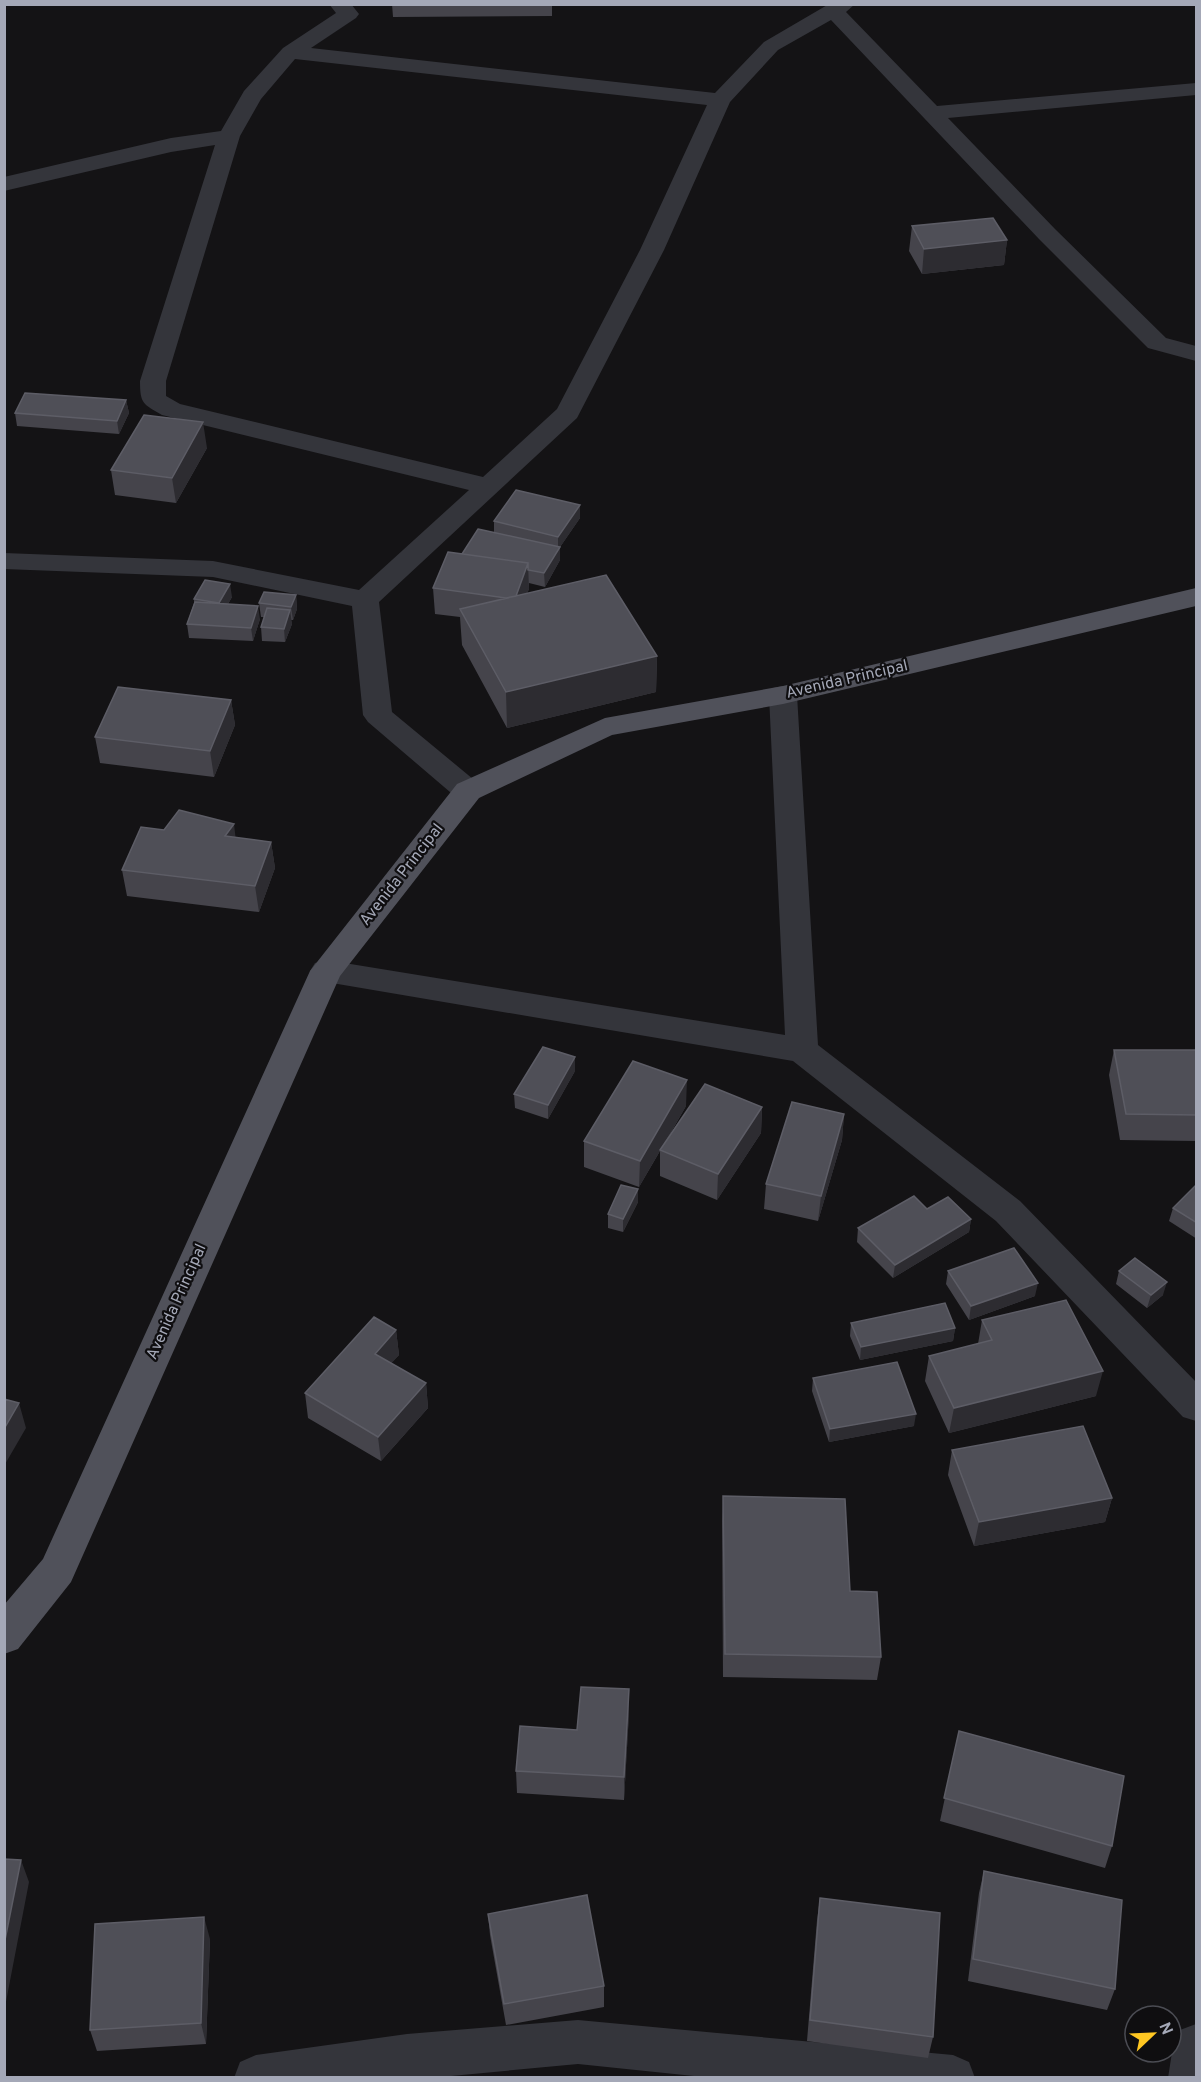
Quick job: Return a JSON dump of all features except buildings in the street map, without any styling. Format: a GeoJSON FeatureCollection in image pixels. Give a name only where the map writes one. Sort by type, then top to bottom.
{"type":"FeatureCollection","features":[{"type":"Feature","properties":{"kind":"main road","name":"Avenida Principal"},"geometry":{"type":"LineString","coordinates":[[4,1636],[57,1570],[326,971],[468,791],[605,727],[783,695],[1197,597]]}},
{"type":"Feature","properties":{"kind":"street"},"geometry":{"type":"LineString","coordinates":[[339,4],[349,14],[290,52],[252,96],[229,136],[153,381],[153,399],[171,410],[490,487]]}},
{"type":"Feature","properties":{"kind":"street"},"geometry":{"type":"LineString","coordinates":[[365,600],[568,413],[652,250],[720,100],[771,46],[840,8],[930,113],[1157,343],[1197,354]]}},
{"type":"Feature","properties":{"kind":"street"},"geometry":{"type":"LineString","coordinates":[[290,52],[720,100]]}},
{"type":"Feature","properties":{"kind":"street"},"geometry":{"type":"LineString","coordinates":[[930,113],[1197,89]]}},
{"type":"Feature","properties":{"kind":"street"},"geometry":{"type":"LineString","coordinates":[[4,184],[171,145],[229,136]]}},
{"type":"Feature","properties":{"kind":"street"},"geometry":{"type":"LineString","coordinates":[[4,561],[213,569],[365,600]]}},
{"type":"Feature","properties":{"kind":"street"},"geometry":{"type":"LineString","coordinates":[[365,600],[378,716],[468,791]]}},
{"type":"Feature","properties":{"kind":"street"},"geometry":{"type":"LineString","coordinates":[[783,695],[802,1050]]}},
{"type":"Feature","properties":{"kind":"street"},"geometry":{"type":"LineString","coordinates":[[326,971],[802,1050],[1008,1211],[1197,1406]]}},
{"type":"Feature","properties":{"kind":"street"},"geometry":{"type":"LineString","coordinates":[[256,2078],[407,2057],[578,2042],[953,2078]]}},
{"type":"Feature","properties":{"kind":"street"},"geometry":{"type":"LineString","coordinates":[[1191,2078],[1197,2046]]}}]}
